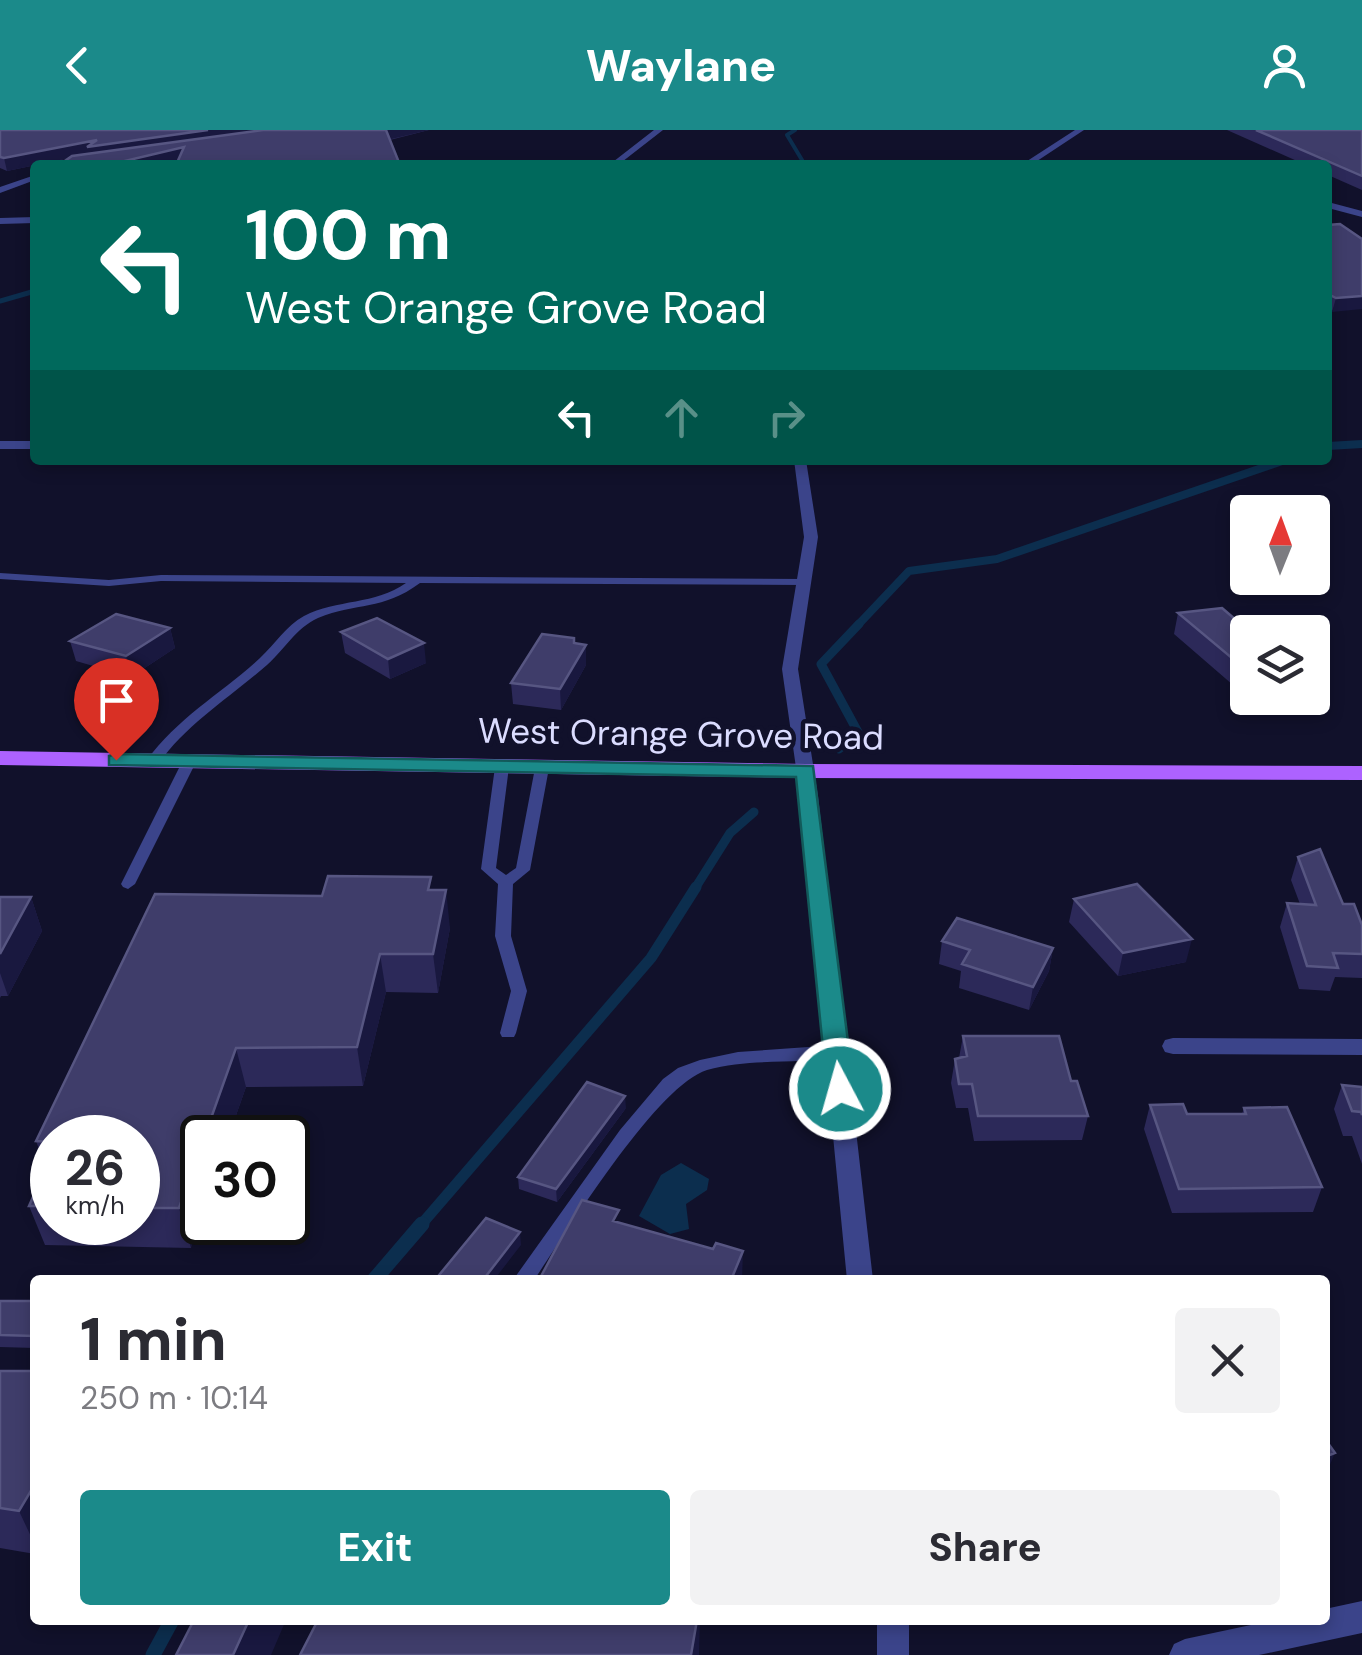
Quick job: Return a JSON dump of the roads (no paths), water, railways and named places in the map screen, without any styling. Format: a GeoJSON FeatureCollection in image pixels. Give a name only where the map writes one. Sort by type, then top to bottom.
{"type":"FeatureCollection","features":[{"type":"Feature","properties":{"kind":"main road","name":"West Orange Grove Road"},"geometry":{"type":"LineString","coordinates":[[0,758],[806,771],[1362,773]]}},
{"type":"Feature","properties":{"kind":"street"},"geometry":{"type":"LineString","coordinates":[[619,160],[658,130]]}},
{"type":"Feature","properties":{"kind":"street"},"geometry":{"type":"LineString","coordinates":[[1033,160],[1080,130]]}},
{"type":"Feature","properties":{"kind":"street"},"geometry":{"type":"LineString","coordinates":[[1215,130],[1228,132]]}},
{"type":"Feature","properties":{"kind":"street"},"geometry":{"type":"LineString","coordinates":[[0,190],[30,179]]}},
{"type":"Feature","properties":{"kind":"street"},"geometry":{"type":"LineString","coordinates":[[1332,207],[1362,201]]}},
{"type":"Feature","properties":{"kind":"street"},"geometry":{"type":"LineString","coordinates":[[1332,207],[1362,214]]}},
{"type":"Feature","properties":{"kind":"street"},"geometry":{"type":"LineString","coordinates":[[0,221],[30,220]]}},
{"type":"Feature","properties":{"kind":"street"},"geometry":{"type":"LineString","coordinates":[[0,445],[30,445]]}},
{"type":"Feature","properties":{"kind":"street"},"geometry":{"type":"LineString","coordinates":[[801,465],[812,537],[790,669],[806,771],[859,1275]]}},
{"type":"Feature","properties":{"kind":"street"},"geometry":{"type":"LineString","coordinates":[[1172,1046],[1362,1048]]}},
{"type":"Feature","properties":{"kind":"street"},"geometry":{"type":"LineString","coordinates":[[1330,1623],[1362,1616]]}},
{"type":"Feature","properties":{"kind":"street"},"geometry":{"type":"LineString","coordinates":[[893,1625],[893,1655]]}},
{"type":"Feature","properties":{"kind":"street"},"geometry":{"type":"LineString","coordinates":[[1185,1655],[1321,1625]]}},
{"type":"Feature","properties":{"kind":"lane"},"geometry":{"type":"LineString","coordinates":[[0,576],[96,583],[162,578],[804,582]]}},
{"type":"Feature","properties":{"kind":"lane"},"geometry":{"type":"LineString","coordinates":[[153,761],[167,740],[265,661],[282,637],[311,617],[387,602],[417,580]]}},
{"type":"Feature","properties":{"kind":"lane"},"geometry":{"type":"LineString","coordinates":[[128,884],[189,762]]}},
{"type":"Feature","properties":{"kind":"lane"},"geometry":{"type":"LineString","coordinates":[[502,767],[488,869],[506,882]]}},
{"type":"Feature","properties":{"kind":"lane"},"geometry":{"type":"LineString","coordinates":[[506,882],[523,870],[542,768]]}},
{"type":"Feature","properties":{"kind":"lane"},"geometry":{"type":"LineString","coordinates":[[506,882],[503,936],[519,991],[508,1033]]}},
{"type":"Feature","properties":{"kind":"lane"},"geometry":{"type":"LineString","coordinates":[[527,1275],[655,1099],[682,1073],[760,1056],[836,1051]]}},
{"type":"Feature","properties":{"kind":"water"},"geometry":{"type":"Polygon","coordinates":[[[681,1163],[709,1179],[707,1190],[686,1204],[689,1229],[670,1234],[639,1216],[661,1175],[681,1163]]]}},
{"type":"Feature","properties":{"kind":"waterway"},"geometry":{"type":"LineString","coordinates":[[795,130],[787,135],[802,160]]}},
{"type":"Feature","properties":{"kind":"waterway"},"geometry":{"type":"LineString","coordinates":[[0,301],[30,292]]}},
{"type":"Feature","properties":{"kind":"waterway"},"geometry":{"type":"LineString","coordinates":[[1332,446],[1362,444]]}},
{"type":"Feature","properties":{"kind":"waterway"},"geometry":{"type":"LineString","coordinates":[[857,626],[909,571],[997,559],[1270,465]]}},
{"type":"Feature","properties":{"kind":"waterway"},"geometry":{"type":"LineString","coordinates":[[839,749],[859,734],[821,664],[859,624]]}},
{"type":"Feature","properties":{"kind":"waterway"},"geometry":{"type":"LineString","coordinates":[[694,890],[730,833],[754,812]]}},
{"type":"Feature","properties":{"kind":"waterway"},"geometry":{"type":"LineString","coordinates":[[420,1226],[651,958],[696,887]]}},
{"type":"Feature","properties":{"kind":"waterway"},"geometry":{"type":"LineString","coordinates":[[378,1275],[422,1224]]}},
{"type":"Feature","properties":{"kind":"waterway"},"geometry":{"type":"LineString","coordinates":[[153,1655],[169,1625]]}}]}
